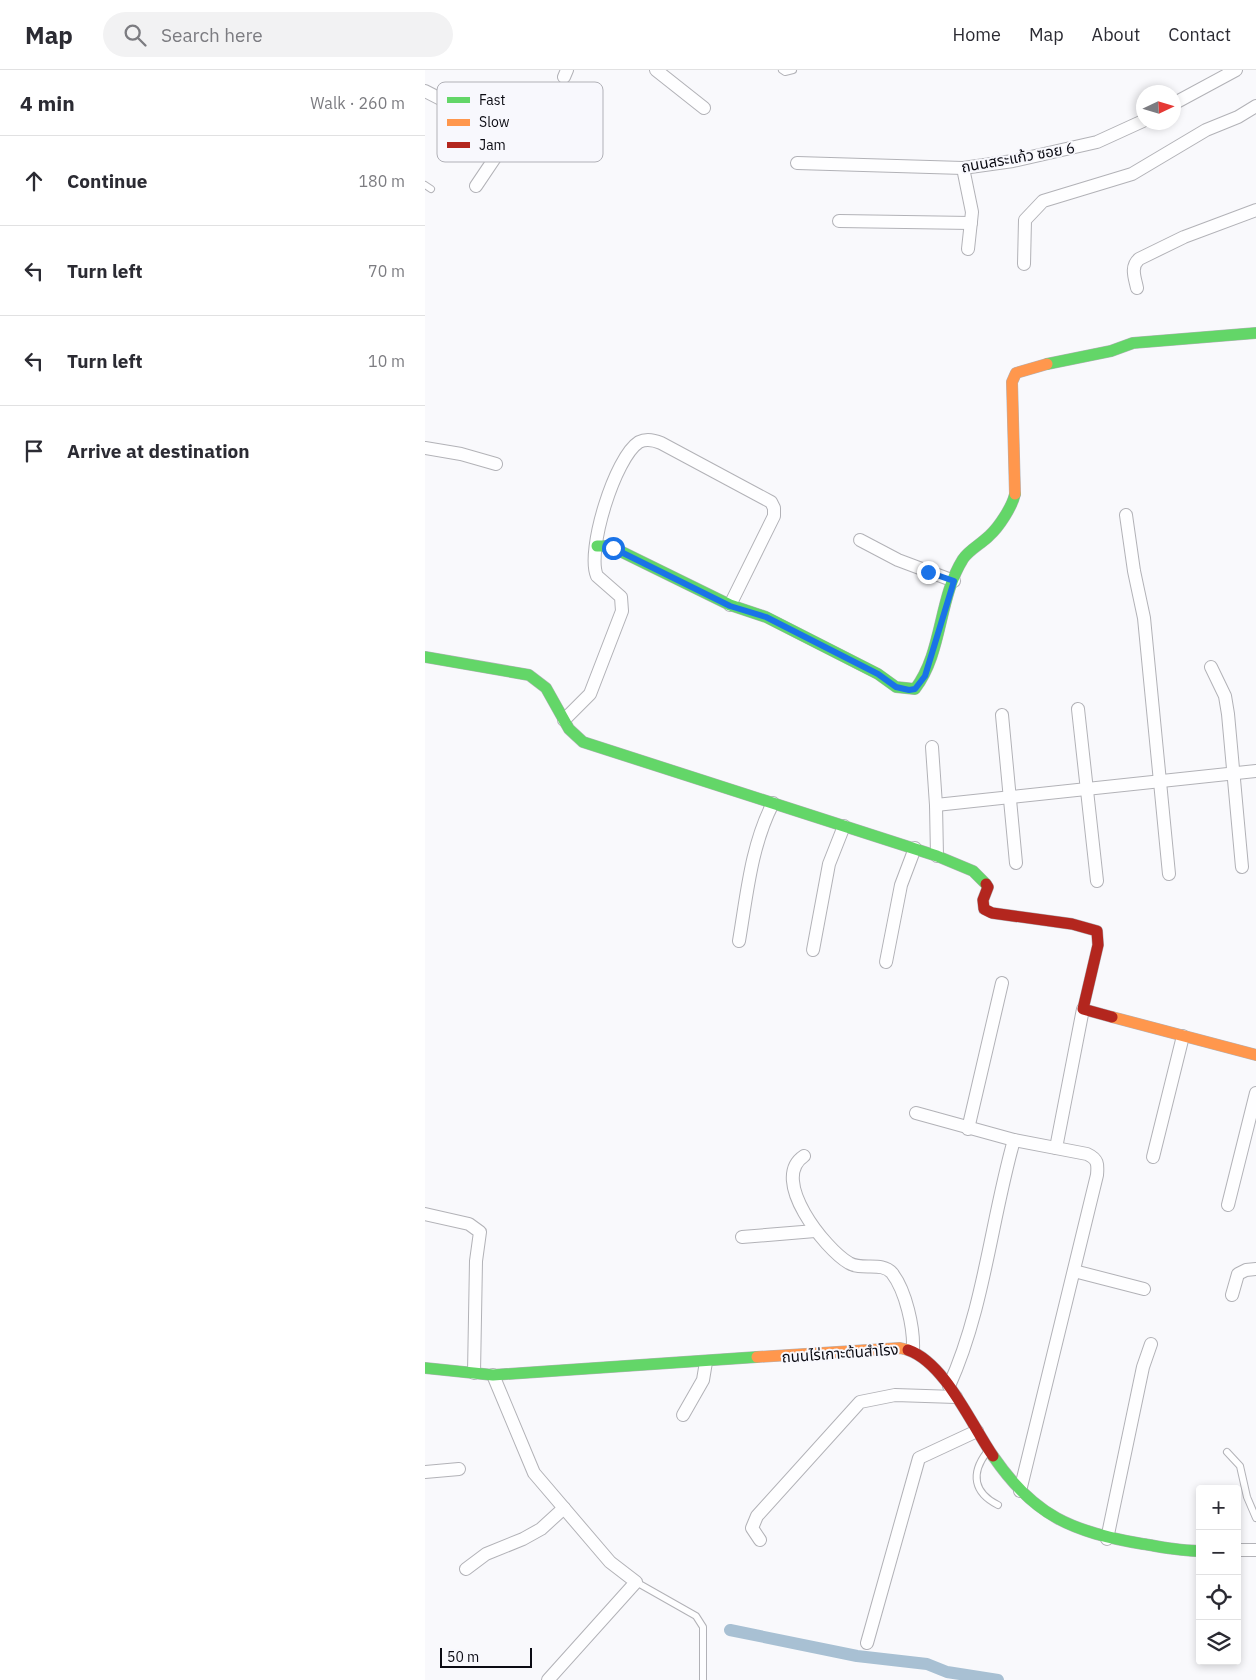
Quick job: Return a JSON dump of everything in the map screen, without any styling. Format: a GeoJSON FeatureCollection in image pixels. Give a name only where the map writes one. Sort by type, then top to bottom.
{"type":"FeatureCollection","features":[{"type":"Feature","properties":{"kind":"street"},"geometry":{"type":"LineString","coordinates":[[656,70],[704,108]]}},
{"type":"Feature","properties":{"kind":"street"},"geometry":{"type":"LineString","coordinates":[[1181,100],[1236,70]]}},
{"type":"Feature","properties":{"kind":"street"},"geometry":{"type":"LineString","coordinates":[[425,91],[437,97]]}},
{"type":"Feature","properties":{"kind":"street"},"geometry":{"type":"LineString","coordinates":[[1024,264],[1025,220],[1043,202],[1132,174],[1206,130],[1238,117],[1256,106]]}},
{"type":"Feature","properties":{"kind":"street","name":"ถนนสระแก้ว ซอย 6"},"geometry":{"type":"LineString","coordinates":[[797,163],[963,168],[1013,161],[1097,142],[1136,124]]}},
{"type":"Feature","properties":{"kind":"street"},"geometry":{"type":"LineString","coordinates":[[476,186],[492,162]]}},
{"type":"Feature","properties":{"kind":"street"},"geometry":{"type":"LineString","coordinates":[[963,168],[971,199],[968,249]]}},
{"type":"Feature","properties":{"kind":"street"},"geometry":{"type":"LineString","coordinates":[[1137,288],[1133,271],[1139,259],[1184,237],[1256,210]]}},
{"type":"Feature","properties":{"kind":"street"},"geometry":{"type":"LineString","coordinates":[[839,221],[971,223]]}},
{"type":"Feature","properties":{"kind":"street"},"geometry":{"type":"LineString","coordinates":[[597,546],[613,548],[730,606],[766,617],[878,674],[896,687],[909,690],[915,689],[925,676],[954,581],[965,558],[991,534],[1014,499],[1016,491],[1012,382],[1016,374],[1033,367],[1111,351],[1133,343],[1256,334]]}},
{"type":"Feature","properties":{"kind":"street"},"geometry":{"type":"LineString","coordinates":[[564,720],[590,694],[622,611],[621,597],[603,583],[595,572],[597,546],[605,499],[625,458],[638,443],[644,440],[661,443],[766,497],[774,508],[774,516],[730,606]]}},
{"type":"Feature","properties":{"kind":"street"},"geometry":{"type":"LineString","coordinates":[[425,448],[461,454],[496,464]]}},
{"type":"Feature","properties":{"kind":"street"},"geometry":{"type":"LineString","coordinates":[[1126,514],[1133,572],[1144,618],[1169,874]]}},
{"type":"Feature","properties":{"kind":"street"},"geometry":{"type":"LineString","coordinates":[[860,540],[898,560],[954,581]]}},
{"type":"Feature","properties":{"kind":"street"},"geometry":{"type":"LineString","coordinates":[[425,657],[529,675],[546,688],[569,729],[583,742],[915,848],[971,870],[984,879],[988,887],[983,900],[985,909],[992,913],[1072,924],[1097,930],[1098,946],[1083,1009],[1056,1148]]}},
{"type":"Feature","properties":{"kind":"street"},"geometry":{"type":"LineString","coordinates":[[1211,667],[1225,696],[1242,867]]}},
{"type":"Feature","properties":{"kind":"street"},"geometry":{"type":"LineString","coordinates":[[1078,709],[1097,881]]}},
{"type":"Feature","properties":{"kind":"street"},"geometry":{"type":"LineString","coordinates":[[1003,715],[1015,864]]}},
{"type":"Feature","properties":{"kind":"street"},"geometry":{"type":"LineString","coordinates":[[931,748],[936,805],[937,856]]}},
{"type":"Feature","properties":{"kind":"street"},"geometry":{"type":"LineString","coordinates":[[936,805],[1256,771]]}},
{"type":"Feature","properties":{"kind":"street"},"geometry":{"type":"LineString","coordinates":[[739,941],[753,854],[763,822],[773,803]]}},
{"type":"Feature","properties":{"kind":"street"},"geometry":{"type":"LineString","coordinates":[[813,950],[829,864],[844,826]]}},
{"type":"Feature","properties":{"kind":"street"},"geometry":{"type":"LineString","coordinates":[[887,962],[901,886],[915,848]]}},
{"type":"Feature","properties":{"kind":"street"},"geometry":{"type":"LineString","coordinates":[[968,1129],[1002,983]]}},
{"type":"Feature","properties":{"kind":"street"},"geometry":{"type":"LineString","coordinates":[[1083,1009],[1256,1055]]}},
{"type":"Feature","properties":{"kind":"street"},"geometry":{"type":"LineString","coordinates":[[1153,1157],[1183,1036]]}},
{"type":"Feature","properties":{"kind":"street"},"geometry":{"type":"LineString","coordinates":[[1228,1205],[1256,1093]]}},
{"type":"Feature","properties":{"kind":"street"},"geometry":{"type":"LineString","coordinates":[[915,1113],[1014,1140],[1087,1154],[1094,1157],[1098,1163],[1074,1271],[1020,1491]]}},
{"type":"Feature","properties":{"kind":"street"},"geometry":{"type":"LineString","coordinates":[[949,1386],[971,1328],[1003,1180],[1014,1140]]}},
{"type":"Feature","properties":{"kind":"street"},"geometry":{"type":"LineString","coordinates":[[804,1156],[795,1165],[793,1174],[800,1202],[815,1231],[838,1255],[850,1264],[885,1268],[891,1271],[899,1285],[909,1313],[913,1334],[913,1350]]}},
{"type":"Feature","properties":{"kind":"street"},"geometry":{"type":"LineString","coordinates":[[425,1214],[469,1224],[480,1232],[476,1261],[474,1373]]}},
{"type":"Feature","properties":{"kind":"street"},"geometry":{"type":"LineString","coordinates":[[742,1237],[815,1231]]}},
{"type":"Feature","properties":{"kind":"street"},"geometry":{"type":"LineString","coordinates":[[1232,1295],[1238,1274],[1246,1270],[1256,1269]]}},
{"type":"Feature","properties":{"kind":"street"},"geometry":{"type":"LineString","coordinates":[[1074,1271],[1143,1289]]}},
{"type":"Feature","properties":{"kind":"street"},"geometry":{"type":"LineString","coordinates":[[1107,1539],[1143,1367],[1151,1344]]}},
{"type":"Feature","properties":{"kind":"street","name":"ถนนไร่เกาะต้นสำโรง"},"geometry":{"type":"LineString","coordinates":[[425,1368],[493,1375],[900,1348],[913,1350],[927,1359],[949,1386],[989,1449],[1020,1491],[1039,1509],[1068,1524],[1107,1539],[1196,1550]]}},
{"type":"Feature","properties":{"kind":"street"},"geometry":{"type":"LineString","coordinates":[[683,1415],[703,1380],[706,1362]]}},
{"type":"Feature","properties":{"kind":"street"},"geometry":{"type":"LineString","coordinates":[[493,1375],[534,1473],[610,1562],[636,1582],[548,1680]]}},
{"type":"Feature","properties":{"kind":"street"},"geometry":{"type":"LineString","coordinates":[[760,1540],[752,1528],[757,1516],[860,1402],[870,1398],[895,1395],[956,1397]]}},
{"type":"Feature","properties":{"kind":"street"},"geometry":{"type":"LineString","coordinates":[[867,1643],[919,1458],[977,1431]]}},
{"type":"Feature","properties":{"kind":"street"},"geometry":{"type":"LineString","coordinates":[[425,1472],[459,1470]]}},
{"type":"Feature","properties":{"kind":"street"},"geometry":{"type":"LineString","coordinates":[[466,1569],[486,1554],[523,1539],[541,1529],[564,1508]]}},
{"type":"Feature","properties":{"kind":"street"},"geometry":{"type":"LineString","coordinates":[[1241,1550],[1256,1550]]}},
{"type":"Feature","properties":{"kind":"lane"},"geometry":{"type":"LineString","coordinates":[[782,70],[785,72],[793,70]]}},
{"type":"Feature","properties":{"kind":"lane"},"geometry":{"type":"LineString","coordinates":[[989,1449],[980,1462],[976,1480],[980,1492],[998,1506]]}},
{"type":"Feature","properties":{"kind":"lane"},"geometry":{"type":"LineString","coordinates":[[1227,1452],[1240,1466],[1247,1497],[1256,1518]]}},
{"type":"Feature","properties":{"kind":"lane"},"geometry":{"type":"LineString","coordinates":[[636,1582],[696,1616],[703,1627],[703,1680]]}},
{"type":"Feature","properties":{"kind":"waterway"},"geometry":{"type":"LineString","coordinates":[[730,1630],[857,1656],[927,1664],[947,1672],[998,1680]]}},
{"type":"Feature","properties":{"kind":"traffic: fast"},"geometry":{"type":"LineString","coordinates":[[1047,364],[1111,351],[1133,343],[1256,333]]}},
{"type":"Feature","properties":{"kind":"traffic: fast"},"geometry":{"type":"LineString","coordinates":[[597,546],[606,546],[622,552],[730,605],[766,617],[878,674],[896,687],[915,689],[931,659],[949,591],[963,559],[993,532],[1008,511],[1015,494]]}},
{"type":"Feature","properties":{"kind":"traffic: fast"},"geometry":{"type":"LineString","coordinates":[[425,657],[529,675],[546,688],[569,729],[583,742],[937,856],[973,871],[986,884]]}},
{"type":"Feature","properties":{"kind":"traffic: fast"},"geometry":{"type":"LineString","coordinates":[[425,1368],[493,1375],[757,1357]]}},
{"type":"Feature","properties":{"kind":"traffic: fast"},"geometry":{"type":"LineString","coordinates":[[993,1456],[1008,1477],[1040,1507],[1075,1527],[1118,1539],[1171,1549],[1196,1551]]}},
{"type":"Feature","properties":{"kind":"traffic: slow"},"geometry":{"type":"LineString","coordinates":[[1015,494],[1012,382],[1016,373],[1047,364]]}},
{"type":"Feature","properties":{"kind":"traffic: slow"},"geometry":{"type":"LineString","coordinates":[[1112,1017],[1256,1055]]}},
{"type":"Feature","properties":{"kind":"traffic: slow"},"geometry":{"type":"LineString","coordinates":[[757,1357],[900,1348],[908,1350]]}},
{"type":"Feature","properties":{"kind":"traffic: jam"},"geometry":{"type":"LineString","coordinates":[[986,884],[988,887],[983,900],[984,909],[992,913],[1072,924],[1097,931],[1098,945],[1083,1009],[1112,1017]]}},
{"type":"Feature","properties":{"kind":"traffic: jam"},"geometry":{"type":"LineString","coordinates":[[908,1350],[921,1357],[945,1381],[993,1456]]}},
{"type":"Feature","properties":{"kind":"route"},"geometry":{"type":"LineString","coordinates":[[613,548],[730,606],[766,617],[878,674],[896,687],[909,690],[915,689],[921,684],[931,662],[935,639],[945,614],[954,581],[928,572]]}}]}
